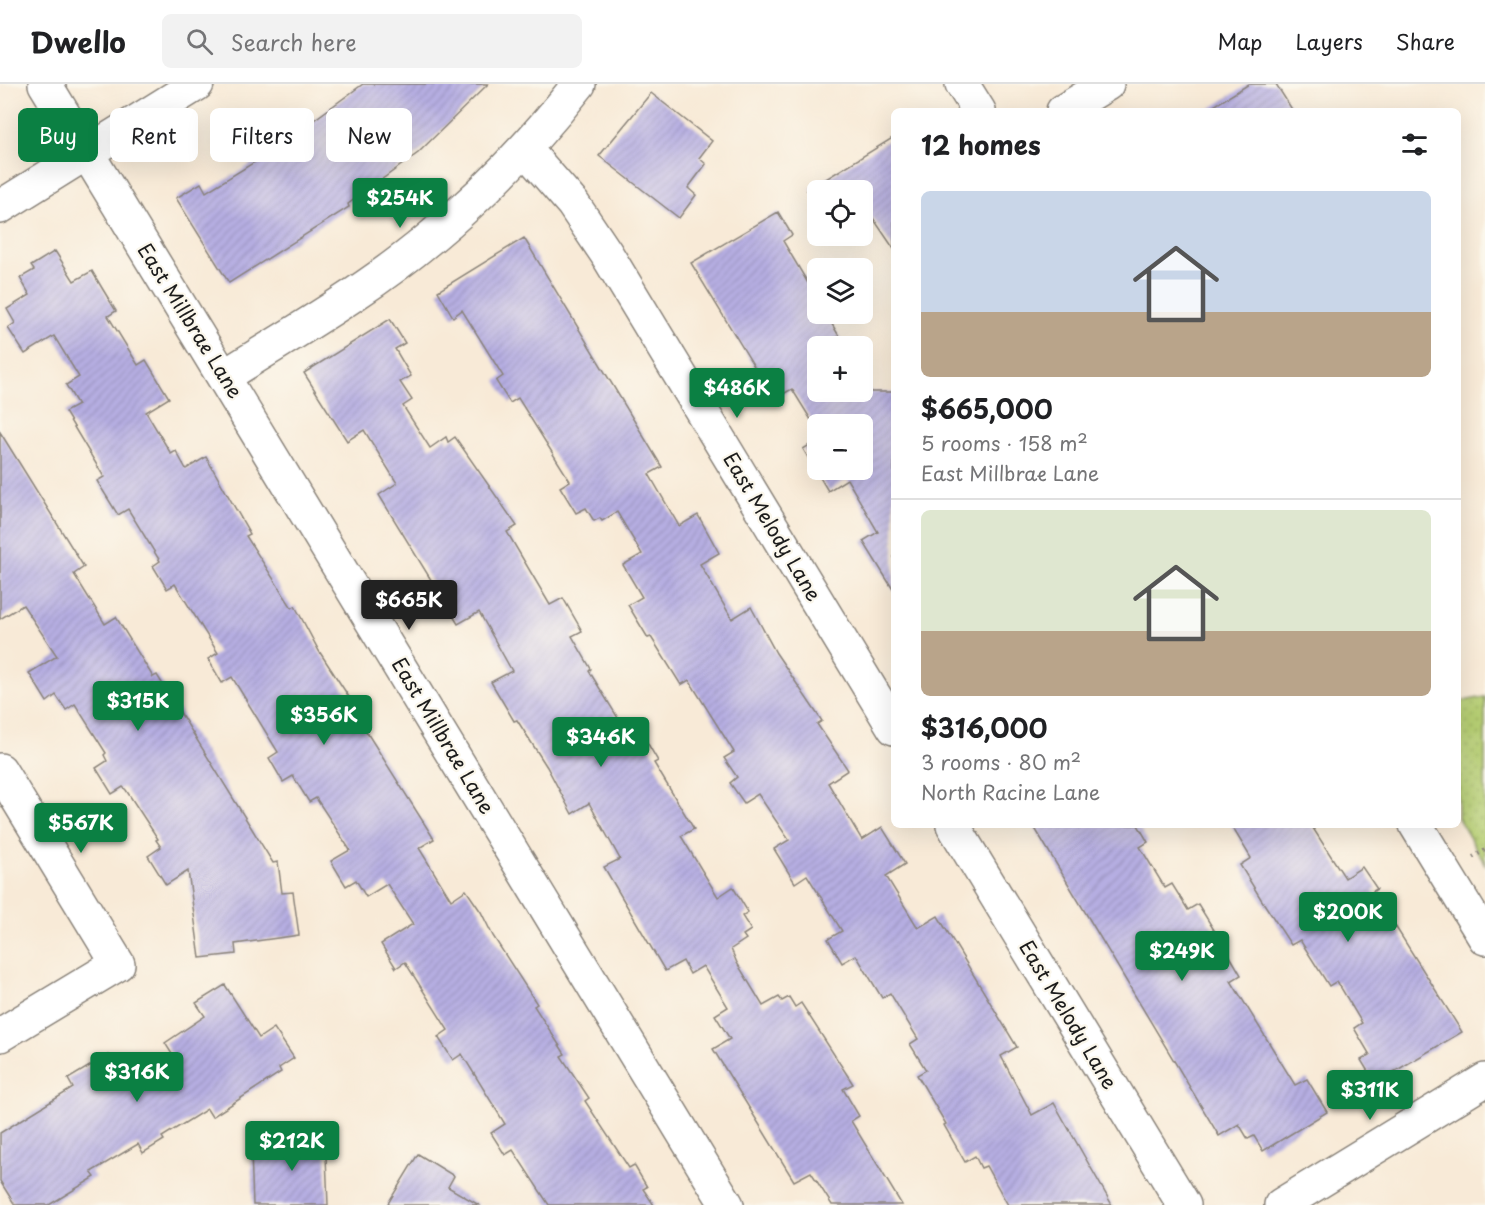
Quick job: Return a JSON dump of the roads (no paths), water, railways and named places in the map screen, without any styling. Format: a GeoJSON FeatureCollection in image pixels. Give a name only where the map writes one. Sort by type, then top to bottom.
{"type":"FeatureCollection","features":[{"type":"Feature","properties":{"kind":"street","name":"East Millbrae Lane"},"geometry":{"type":"LineString","coordinates":[[45,84],[59,108]]}},
{"type":"Feature","properties":{"kind":"street"},"geometry":{"type":"LineString","coordinates":[[98,147],[197,84]]}},
{"type":"Feature","properties":{"kind":"street"},"geometry":{"type":"LineString","coordinates":[[225,376],[379,277],[413,251],[526,150],[579,84]]}},
{"type":"Feature","properties":{"kind":"street"},"geometry":{"type":"LineString","coordinates":[[962,84],[977,108]]}},
{"type":"Feature","properties":{"kind":"street"},"geometry":{"type":"LineString","coordinates":[[1068,108],[1107,84]]}},
{"type":"Feature","properties":{"kind":"street","name":"East Melody Lane"},"geometry":{"type":"LineString","coordinates":[[526,150],[573,204],[606,253],[891,723]]}},
{"type":"Feature","properties":{"kind":"street"},"geometry":{"type":"LineString","coordinates":[[0,207],[74,162]]}},
{"type":"Feature","properties":{"kind":"street","name":"East Millbrae Lane"},"geometry":{"type":"LineString","coordinates":[[92,162],[225,376],[727,1205]]}},
{"type":"Feature","properties":{"kind":"street"},"geometry":{"type":"LineString","coordinates":[[0,770],[118,964],[0,1035]]}},
{"type":"Feature","properties":{"kind":"street","name":"East Melody Lane"},"geometry":{"type":"LineString","coordinates":[[955,828],[1184,1205]]}},
{"type":"Feature","properties":{"kind":"street"},"geometry":{"type":"LineString","coordinates":[[1418,828],[1485,938]]}},
{"type":"Feature","properties":{"kind":"street"},"geometry":{"type":"LineString","coordinates":[[1281,1205],[1485,1080]]}}]}
